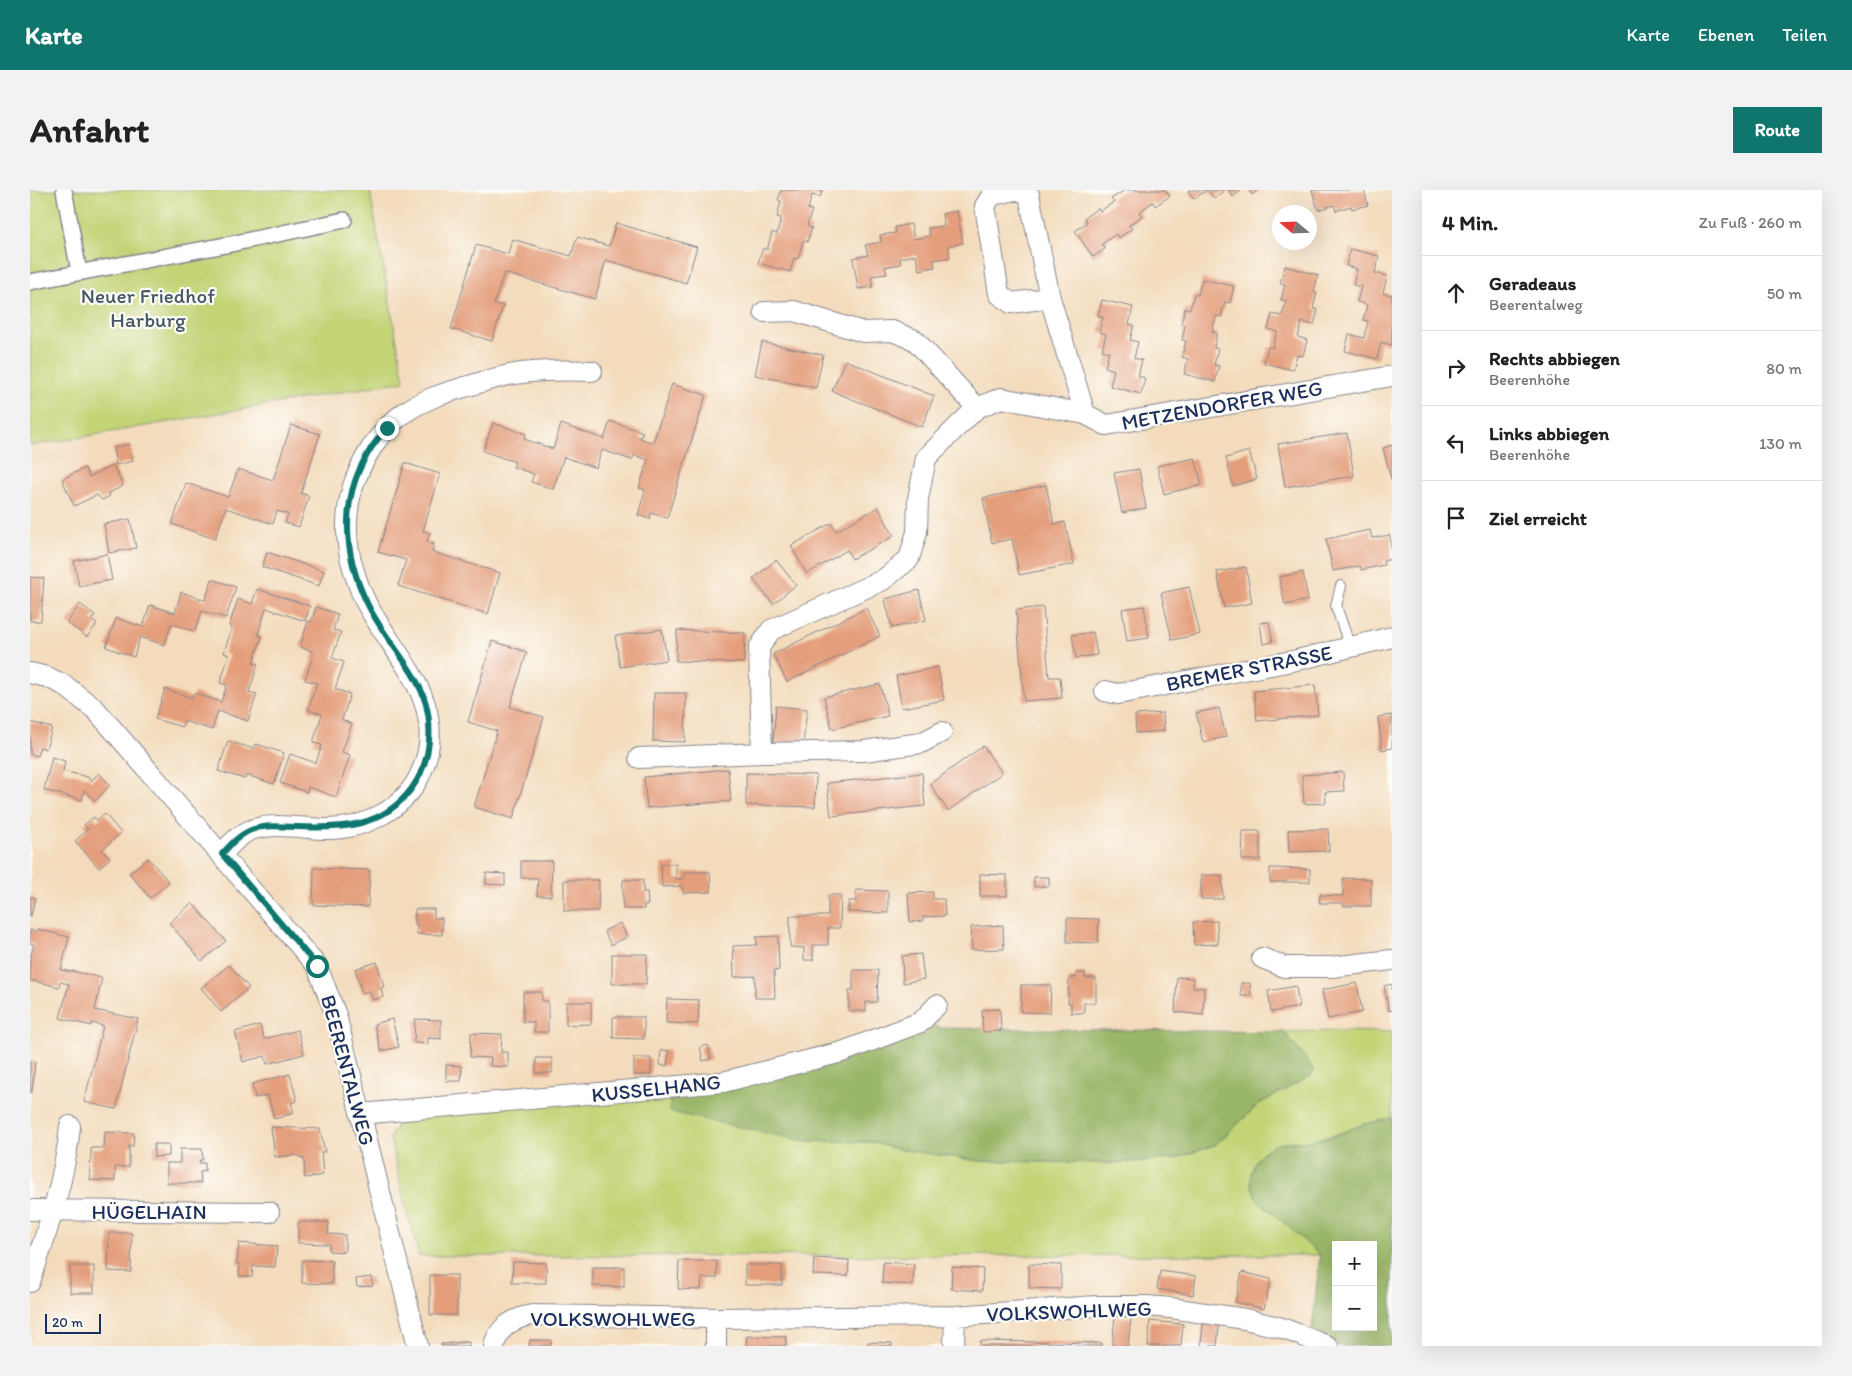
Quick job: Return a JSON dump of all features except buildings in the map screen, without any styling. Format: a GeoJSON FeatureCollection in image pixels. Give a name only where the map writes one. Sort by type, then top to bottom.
{"type":"FeatureCollection","features":[{"type":"Feature","properties":{"kind":"street"},"geometry":{"type":"LineString","coordinates":[[64,190],[79,272]]}},
{"type":"Feature","properties":{"kind":"street"},"geometry":{"type":"LineString","coordinates":[[1050,298],[1011,303],[999,294],[985,206],[992,195],[1017,190],[1029,195],[1050,298],[1084,414]]}},
{"type":"Feature","properties":{"kind":"street"},"geometry":{"type":"LineString","coordinates":[[30,282],[231,244],[344,220]]}},
{"type":"Feature","properties":{"kind":"street"},"geometry":{"type":"LineString","coordinates":[[762,753],[759,648],[771,630],[883,580],[909,559],[917,532],[918,499],[926,458],[977,408],[915,340],[892,331],[863,332],[794,311],[764,312]]}},
{"type":"Feature","properties":{"kind":"street"},"geometry":{"type":"LineString","coordinates":[[222,854],[244,833],[262,827],[330,829],[365,822],[393,808],[404,798],[419,777],[424,765],[428,753],[430,726],[423,698],[417,682],[369,608],[353,567],[349,551],[350,498],[359,469],[378,438],[404,413],[420,403],[450,391],[509,375],[562,370],[592,371]]}},
{"type":"Feature","properties":{"kind":"street","name":"METZENDORFER WEG"},"geometry":{"type":"LineString","coordinates":[[977,408],[1001,398],[1084,414],[1106,425],[1392,376]]}},
{"type":"Feature","properties":{"kind":"street","name":"BREMER STRASSE"},"geometry":{"type":"LineString","coordinates":[[1105,691],[1118,694],[1297,660],[1392,637]]}},
{"type":"Feature","properties":{"kind":"street","name":"BEERENTALWEG"},"geometry":{"type":"LineString","coordinates":[[30,673],[47,677],[64,685],[96,710],[317,966],[336,1015],[418,1346]]}},
{"type":"Feature","properties":{"kind":"street"},"geometry":{"type":"LineString","coordinates":[[638,758],[864,751],[922,743],[942,732]]}},
{"type":"Feature","properties":{"kind":"street"},"geometry":{"type":"LineString","coordinates":[[1262,958],[1284,967],[1331,966],[1392,960]]}},
{"type":"Feature","properties":{"kind":"street","name":"KUSSELHANG"},"geometry":{"type":"LineString","coordinates":[[360,1114],[723,1082],[842,1052],[921,1022],[936,1005]]}},
{"type":"Feature","properties":{"kind":"street"},"geometry":{"type":"LineString","coordinates":[[30,1282],[54,1211],[68,1151],[70,1126]]}},
{"type":"Feature","properties":{"kind":"street","name":"HÜGELHAIN"},"geometry":{"type":"LineString","coordinates":[[30,1210],[269,1212]]}},
{"type":"Feature","properties":{"kind":"street","name":"VOLKSWOHLWEG"},"geometry":{"type":"LineString","coordinates":[[494,1346],[497,1336],[506,1325],[518,1318],[532,1315],[716,1318],[954,1316],[1097,1306],[1147,1306],[1205,1312],[1245,1319],[1282,1328],[1328,1346]]}},
{"type":"Feature","properties":{"kind":"street","name":"VOLKSWOHLWEG"},"geometry":{"type":"LineString","coordinates":[[954,1316],[954,1346]]}},
{"type":"Feature","properties":{"kind":"street","name":"VOLKSWOHLWEG"},"geometry":{"type":"LineString","coordinates":[[716,1318],[716,1346]]}},
{"type":"Feature","properties":{"kind":"lane"},"geometry":{"type":"LineString","coordinates":[[1341,586],[1336,606],[1350,647]]}},
{"type":"Feature","properties":{"kind":"green space","name":"Neuer Friedhof Harburg"},"geometry":{"type":"Polygon","coordinates":[[[30,190],[381,190],[370,192],[404,381],[30,446],[30,190]]]}},
{"type":"Feature","properties":{"kind":"green space"},"geometry":{"type":"Polygon","coordinates":[[[921,1022],[943,1028],[1284,1032],[1314,1070],[1312,1075],[1259,1104],[1215,1145],[1173,1159],[1111,1163],[980,1161],[892,1148],[873,1142],[804,1141],[670,1112],[671,1087],[921,1022]]]}},
{"type":"Feature","properties":{"kind":"green space"},"geometry":{"type":"Polygon","coordinates":[[[1284,1032],[1392,1032],[1392,1118],[1314,1140],[1281,1143],[1267,1150],[1256,1161],[1320,1255],[419,1256],[390,1138],[405,1110],[671,1087],[804,1141],[873,1142],[892,1148],[980,1161],[1111,1163],[1173,1159],[1215,1145],[1259,1104],[1312,1075],[1314,1070],[1284,1032]]]}},
{"type":"Feature","properties":{"kind":"green space"},"geometry":{"type":"Polygon","coordinates":[[[1392,1118],[1392,1346],[1328,1346],[1311,1339],[1320,1255],[1257,1199],[1251,1184],[1251,1172],[1256,1161],[1263,1152],[1274,1145],[1333,1136],[1364,1124],[1392,1118]]]}},
{"type":"Feature","properties":{"kind":"route"},"geometry":{"type":"LineString","coordinates":[[317,966],[222,854],[236,839],[252,829],[270,826],[330,829],[365,822],[393,808],[404,798],[419,777],[424,765],[428,753],[430,726],[423,698],[417,682],[369,608],[353,567],[349,551],[348,517],[354,482],[369,452],[387,428]]}}]}
